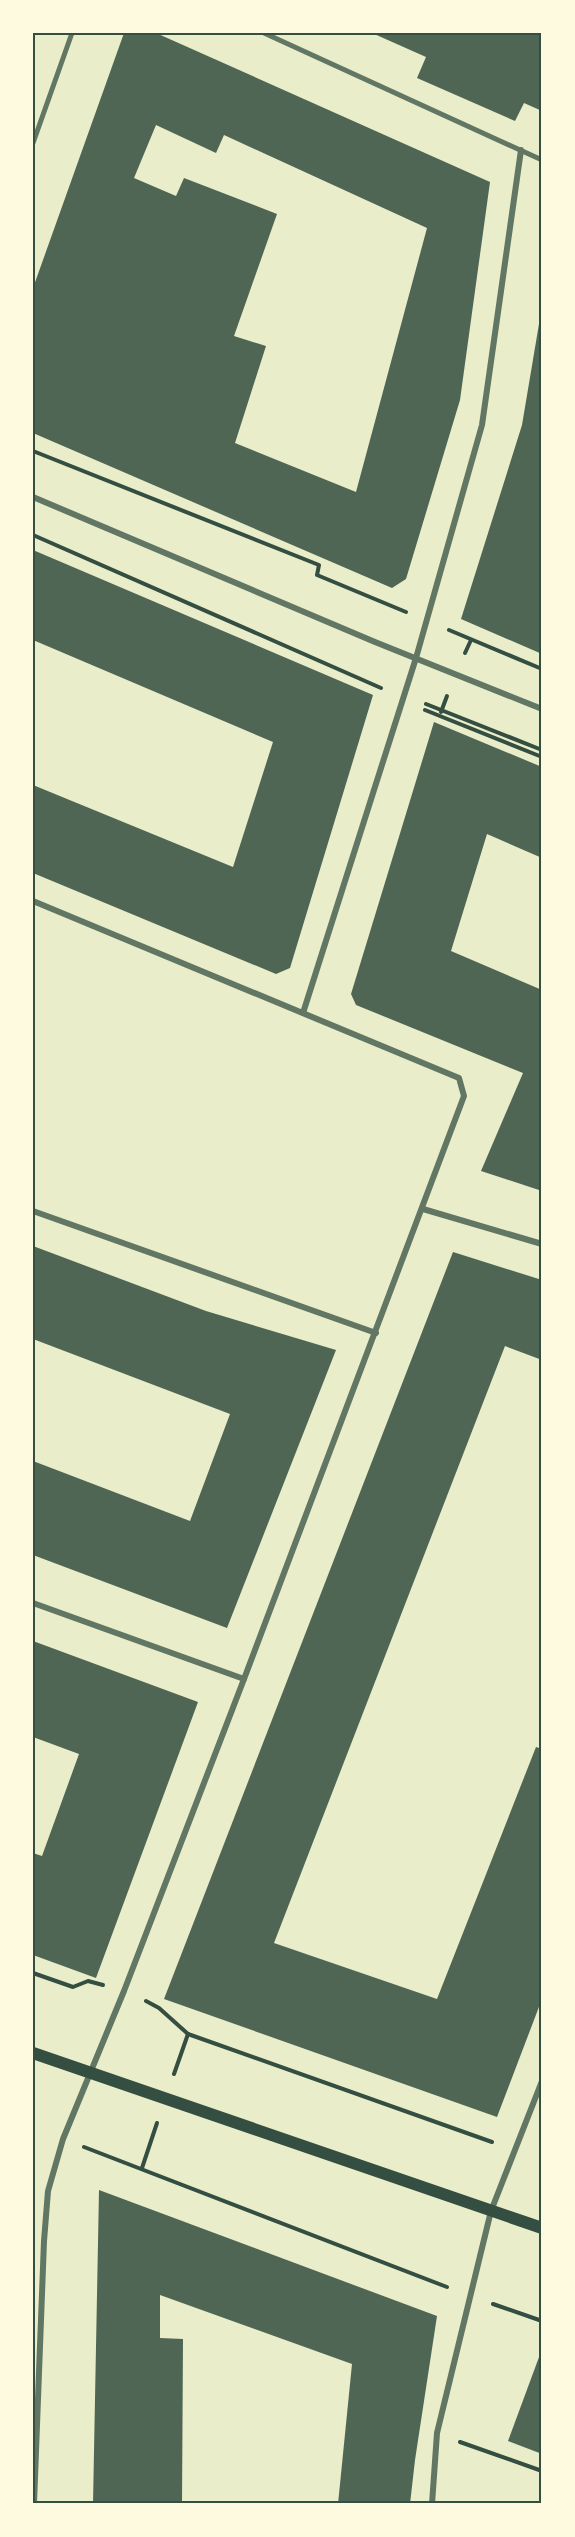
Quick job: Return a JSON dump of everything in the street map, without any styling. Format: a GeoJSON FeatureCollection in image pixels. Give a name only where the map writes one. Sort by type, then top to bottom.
{"type":"FeatureCollection","features":[{"type":"Feature","properties":{"kind":"main road"},"geometry":{"type":"LineString","coordinates":[[33,2053],[542,2228]]}},
{"type":"Feature","properties":{"kind":"street"},"geometry":{"type":"LineString","coordinates":[[33,143],[72,33]]}},
{"type":"Feature","properties":{"kind":"street"},"geometry":{"type":"LineString","coordinates":[[264,33],[542,160]]}},
{"type":"Feature","properties":{"kind":"street"},"geometry":{"type":"LineString","coordinates":[[303,1013],[416,658],[482,424],[521,150]]}},
{"type":"Feature","properties":{"kind":"street"},"geometry":{"type":"LineString","coordinates":[[33,497],[542,709]]}},
{"type":"Feature","properties":{"kind":"street"},"geometry":{"type":"LineString","coordinates":[[33,901],[459,1078],[464,1096],[244,1679],[124,1991],[63,2139],[48,2191],[44,2241],[34,2504]]}},
{"type":"Feature","properties":{"kind":"street"},"geometry":{"type":"LineString","coordinates":[[423,1209],[542,1244]]}},
{"type":"Feature","properties":{"kind":"street"},"geometry":{"type":"LineString","coordinates":[[33,1211],[376,1333]]}},
{"type":"Feature","properties":{"kind":"street"},"geometry":{"type":"LineString","coordinates":[[33,1603],[244,1679]]}},
{"type":"Feature","properties":{"kind":"street"},"geometry":{"type":"LineString","coordinates":[[432,2504],[437,2433],[491,2211],[542,2081]]}},
{"type":"Feature","properties":{"kind":"path"},"geometry":{"type":"LineString","coordinates":[[33,451],[319,565],[317,575],[542,669]]}},
{"type":"Feature","properties":{"kind":"path"},"geometry":{"type":"LineString","coordinates":[[33,535],[542,757]]}},
{"type":"Feature","properties":{"kind":"path"},"geometry":{"type":"LineString","coordinates":[[403,698],[542,750]]}},
{"type":"Feature","properties":{"kind":"path"},"geometry":{"type":"LineString","coordinates":[[33,1973],[73,1987],[88,1981],[124,1991],[159,2008],[188,2034],[515,2150]]}},
{"type":"Feature","properties":{"kind":"path"},"geometry":{"type":"LineString","coordinates":[[63,2139],[469,2296],[542,2321]]}},
{"type":"Feature","properties":{"kind":"path"},"geometry":{"type":"LineString","coordinates":[[437,2433],[542,2471]]}},
{"type":"Feature","properties":{"kind":"building"},"geometry":{"type":"Polygon","coordinates":[[[124,33],[156,33],[490,182],[460,400],[406,579],[392,588],[33,433],[33,288],[124,33]],[[156,125],[134,178],[176,196],[184,178],[277,214],[234,336],[266,346],[235,443],[356,492],[427,228],[224,135],[216,153],[156,125]]]}},
{"type":"Feature","properties":{"kind":"building"},"geometry":{"type":"Polygon","coordinates":[[[372,33],[542,33],[542,111],[524,103],[515,121],[417,78],[426,57],[372,33]]]}},
{"type":"Feature","properties":{"kind":"building"},"geometry":{"type":"Polygon","coordinates":[[[541,312],[542,654],[461,619],[522,425],[541,312]]]}},
{"type":"Feature","properties":{"kind":"building"},"geometry":{"type":"Polygon","coordinates":[[[33,550],[373,695],[290,968],[276,974],[33,873],[33,785],[233,867],[273,742],[33,640],[33,550]]]}},
{"type":"Feature","properties":{"kind":"building"},"geometry":{"type":"Polygon","coordinates":[[[434,722],[542,767],[542,858],[487,834],[451,951],[542,990],[542,1191],[481,1171],[523,1073],[356,1005],[351,994],[434,722]]]}},
{"type":"Feature","properties":{"kind":"building"},"geometry":{"type":"Polygon","coordinates":[[[33,1246],[206,1311],[336,1350],[227,1628],[33,1555],[33,1461],[190,1521],[230,1414],[33,1339],[33,1246]]]}},
{"type":"Feature","properties":{"kind":"building"},"geometry":{"type":"Polygon","coordinates":[[[453,1252],[542,1280],[542,1360],[505,1346],[274,1943],[437,1999],[536,1747],[542,1749],[542,1999],[497,2117],[164,1999],[453,1252]]]}},
{"type":"Feature","properties":{"kind":"building"},"geometry":{"type":"Polygon","coordinates":[[[33,1641],[198,1702],[96,1978],[33,1955],[33,1853],[42,1856],[79,1754],[33,1737],[33,1641]]]}},
{"type":"Feature","properties":{"kind":"building"},"geometry":{"type":"Polygon","coordinates":[[[99,2190],[437,2316],[410,2504],[338,2504],[352,2364],[160,2295],[160,2338],[183,2339],[182,2504],[93,2504],[99,2190]]]}},
{"type":"Feature","properties":{"kind":"building"},"geometry":{"type":"Polygon","coordinates":[[[542,2349],[542,2454],[508,2441],[542,2349]]]}}]}
